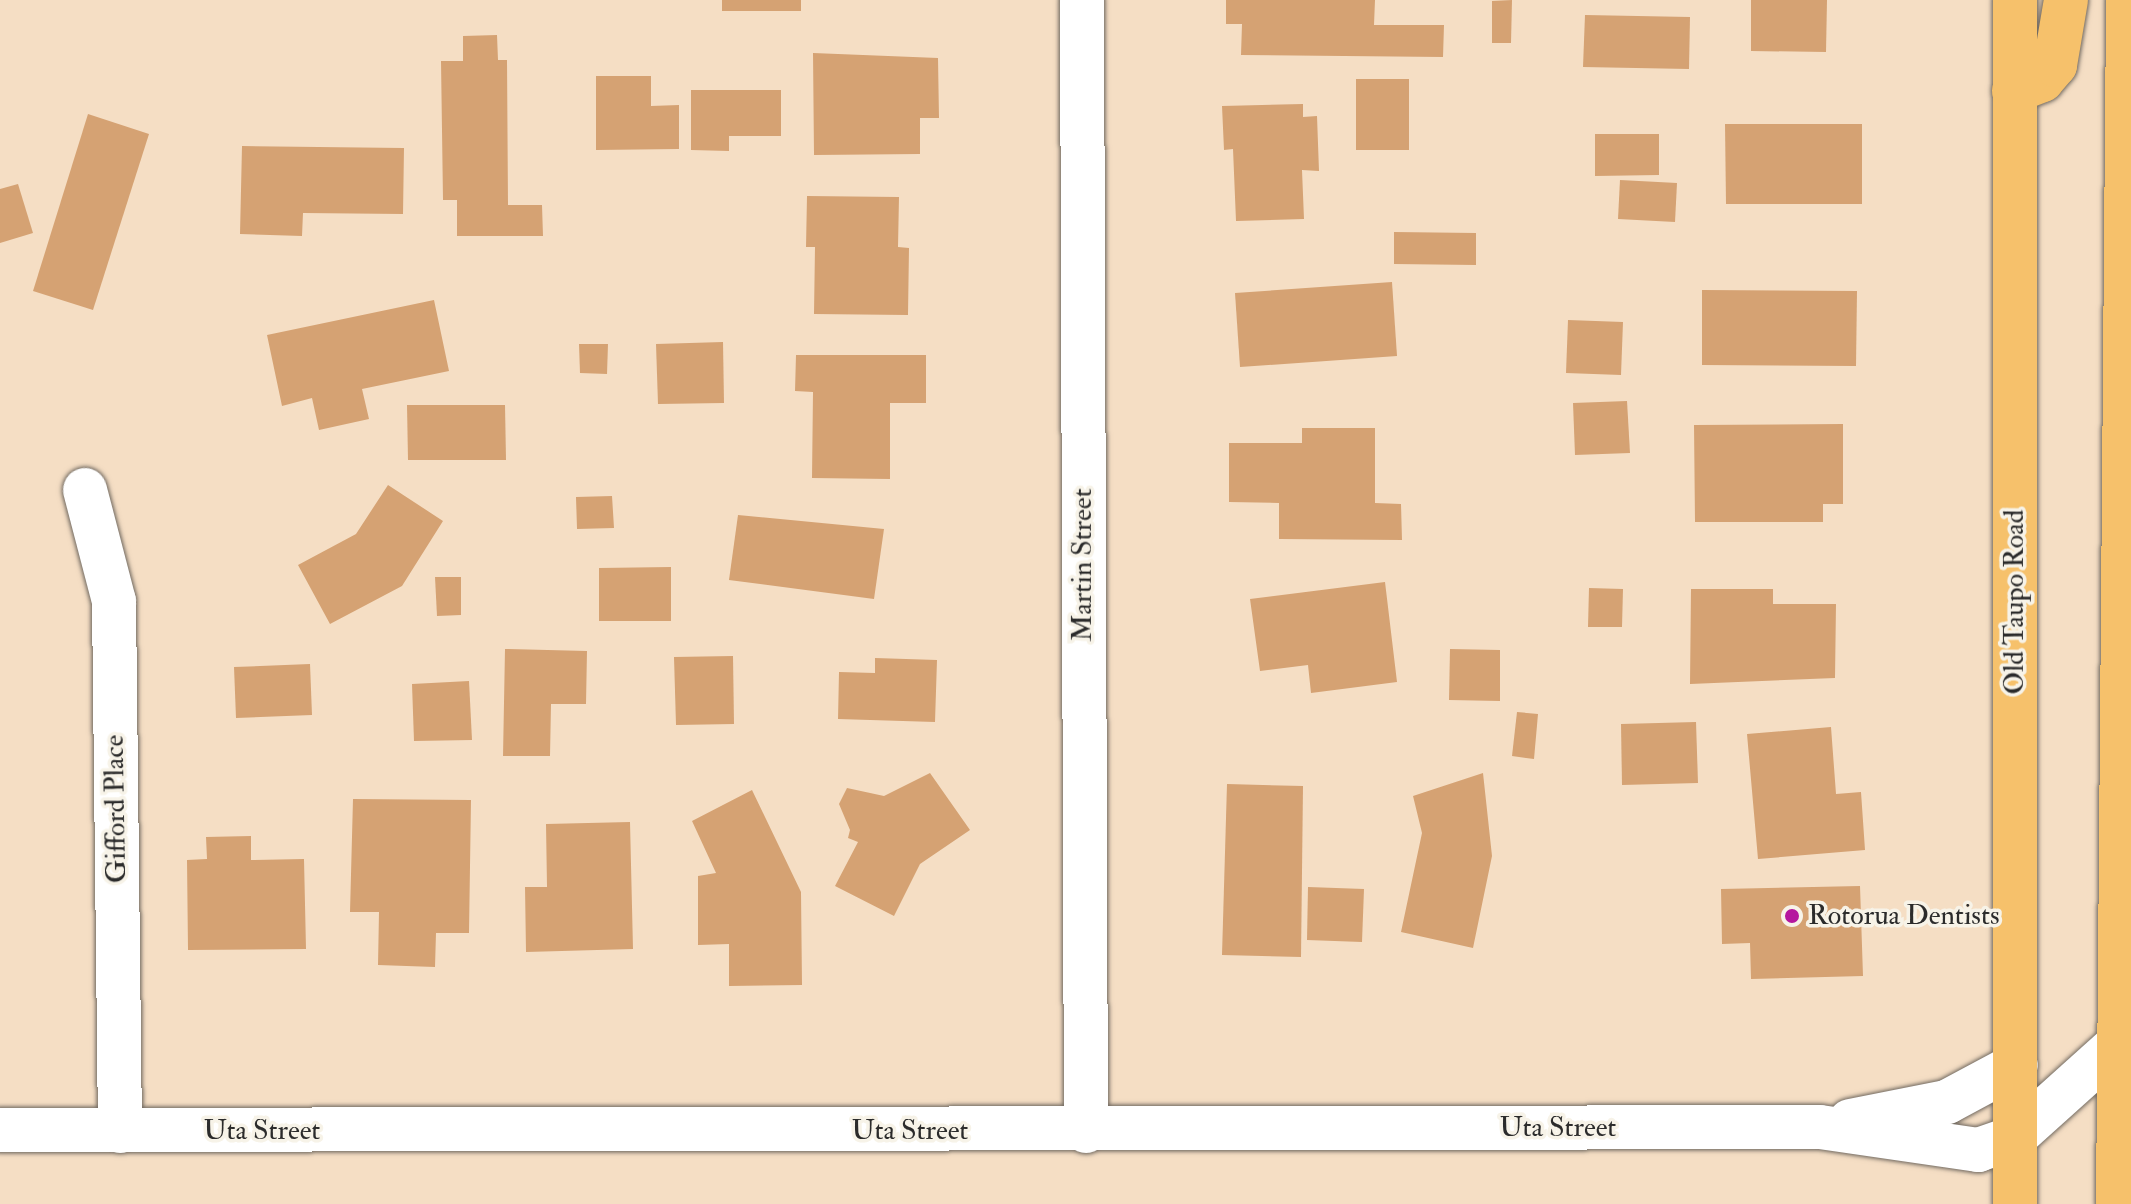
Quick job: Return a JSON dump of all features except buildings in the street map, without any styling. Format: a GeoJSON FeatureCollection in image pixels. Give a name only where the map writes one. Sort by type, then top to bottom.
{"type":"FeatureCollection","features":[{"type":"Feature","properties":{"kind":"highway","name":"Old Taupo Road"},"geometry":{"type":"LineString","coordinates":[[2015,0],[2015,1204]]}},
{"type":"Feature","properties":{"kind":"highway"},"geometry":{"type":"LineString","coordinates":[[2014,91],[2042,80],[2055,65],[2066,0]]}},
{"type":"Feature","properties":{"kind":"highway"},"geometry":{"type":"LineString","coordinates":[[2118,1204],[2128,0]]}},
{"type":"Feature","properties":{"kind":"street","name":"Martin Street"},"geometry":{"type":"LineString","coordinates":[[1082,0],[1086,1131]]}},
{"type":"Feature","properties":{"kind":"street","name":"Gifford Place"},"geometry":{"type":"LineString","coordinates":[[85,490],[114,601],[120,1131]]}},
{"type":"Feature","properties":{"kind":"street","name":"Uta Street"},"geometry":{"type":"LineString","coordinates":[[0,1130],[1086,1131],[1820,1127],[1978,1150],[2015,1137],[2117,1045]]}},
{"type":"Feature","properties":{"kind":"street","name":"Uta Street"},"geometry":{"type":"LineString","coordinates":[[1820,1127],[1947,1102],[2016,1065]]}},
{"type":"Feature","properties":{"kind":"place","name":"Rotorua Dentists"},"geometry":{"type":"Point","coordinates":[1792,916]}}]}
